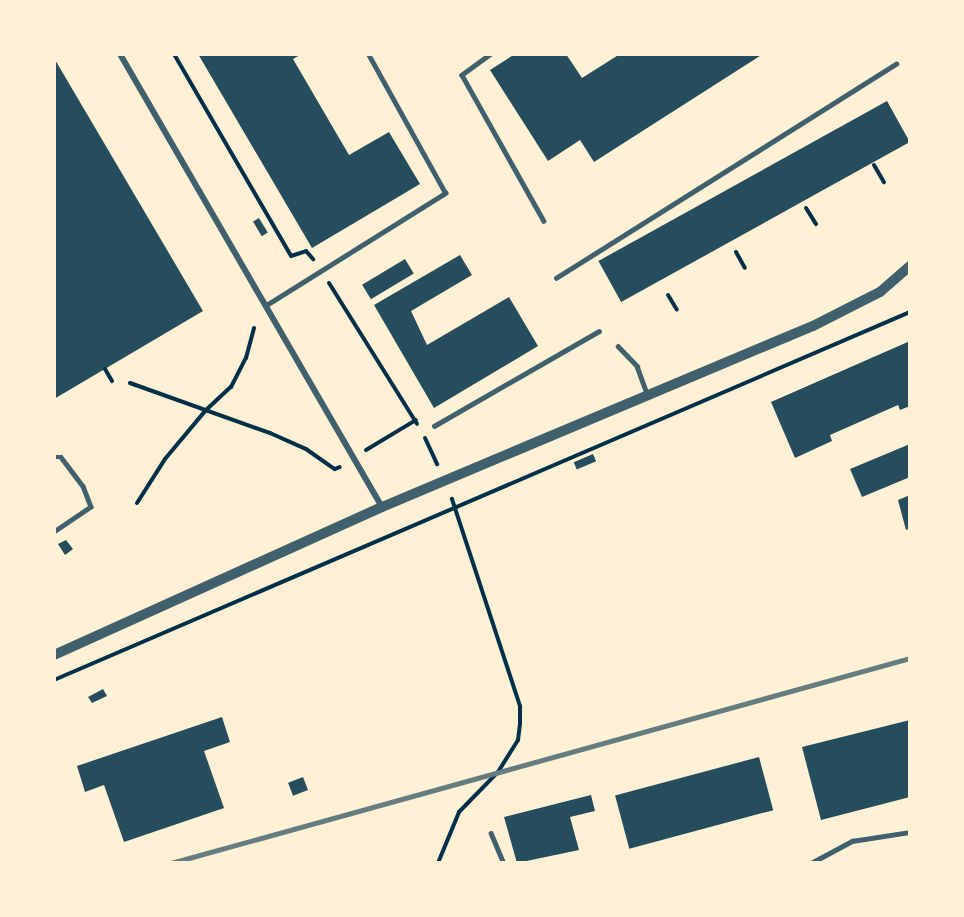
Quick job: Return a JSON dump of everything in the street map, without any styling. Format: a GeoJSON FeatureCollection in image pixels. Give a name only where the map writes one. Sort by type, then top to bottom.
{"type":"FeatureCollection","features":[{"type":"Feature","properties":{"kind":"street"},"geometry":{"type":"LineString","coordinates":[[120,54],[382,507]]}},
{"type":"Feature","properties":{"kind":"street"},"geometry":{"type":"LineString","coordinates":[[54,655],[382,507],[813,326],[880,292],[910,267]]}},
{"type":"Feature","properties":{"kind":"lane"},"geometry":{"type":"LineString","coordinates":[[266,306],[445,193],[368,54]]}},
{"type":"Feature","properties":{"kind":"lane"},"geometry":{"type":"LineString","coordinates":[[491,54],[462,75],[544,221]]}},
{"type":"Feature","properties":{"kind":"lane"},"geometry":{"type":"LineString","coordinates":[[556,278],[896,64]]}},
{"type":"Feature","properties":{"kind":"lane"},"geometry":{"type":"LineString","coordinates":[[434,426],[599,331]]}},
{"type":"Feature","properties":{"kind":"lane"},"geometry":{"type":"LineString","coordinates":[[618,346],[637,366],[648,396]]}},
{"type":"Feature","properties":{"kind":"lane"},"geometry":{"type":"LineString","coordinates":[[54,456],[62,457],[83,486],[91,507],[54,532]]}},
{"type":"Feature","properties":{"kind":"lane"},"geometry":{"type":"LineString","coordinates":[[811,863],[852,841],[910,831]]}},
{"type":"Feature","properties":{"kind":"lane"},"geometry":{"type":"LineString","coordinates":[[491,833],[504,863]]}},
{"type":"Feature","properties":{"kind":"path"},"geometry":{"type":"LineString","coordinates":[[874,165],[884,182]]}},
{"type":"Feature","properties":{"kind":"path"},"geometry":{"type":"LineString","coordinates":[[806,208],[816,224]]}},
{"type":"Feature","properties":{"kind":"path"},"geometry":{"type":"LineString","coordinates":[[736,252],[746,268]]}},
{"type":"Feature","properties":{"kind":"path"},"geometry":{"type":"LineString","coordinates":[[668,295],[677,310]]}},
{"type":"Feature","properties":{"kind":"path"},"geometry":{"type":"LineString","coordinates":[[54,680],[910,312]]}},
{"type":"Feature","properties":{"kind":"path"},"geometry":{"type":"LineString","coordinates":[[137,503],[165,459],[206,410],[231,387],[246,358],[254,328]]}},
{"type":"Feature","properties":{"kind":"path"},"geometry":{"type":"LineString","coordinates":[[105,369],[112,381]]}},
{"type":"Feature","properties":{"kind":"path"},"geometry":{"type":"LineString","coordinates":[[130,383],[306,449],[335,469]]}},
{"type":"Feature","properties":{"kind":"path"},"geometry":{"type":"LineString","coordinates":[[354,458],[415,420],[434,426]]}},
{"type":"Feature","properties":{"kind":"path"},"geometry":{"type":"LineString","coordinates":[[438,863],[459,812],[498,772],[518,740],[520,724],[520,706],[456,509]]}},
{"type":"Feature","properties":{"kind":"building"},"geometry":{"type":"Polygon","coordinates":[[[198,54],[302,54],[293,59],[349,155],[389,132],[420,184],[312,248],[198,54]]]}},
{"type":"Feature","properties":{"kind":"building"},"geometry":{"type":"Polygon","coordinates":[[[515,54],[566,54],[582,78],[620,54],[763,54],[594,162],[580,140],[548,161],[490,70],[515,54]]]}},
{"type":"Feature","properties":{"kind":"building"},"geometry":{"type":"Polygon","coordinates":[[[54,58],[203,311],[54,399],[54,58]]]}},
{"type":"Feature","properties":{"kind":"building"},"geometry":{"type":"Polygon","coordinates":[[[887,101],[910,142],[621,302],[598,261],[887,101]]]}},
{"type":"Feature","properties":{"kind":"building"},"geometry":{"type":"Polygon","coordinates":[[[259,218],[268,233],[262,236],[253,222],[259,218]]]}},
{"type":"Feature","properties":{"kind":"building"},"geometry":{"type":"Polygon","coordinates":[[[460,255],[472,275],[411,311],[427,345],[509,297],[538,346],[434,408],[374,305],[460,255]]]}},
{"type":"Feature","properties":{"kind":"building"},"geometry":{"type":"Polygon","coordinates":[[[405,259],[414,274],[371,299],[362,285],[405,259]]]}},
{"type":"Feature","properties":{"kind":"building"},"geometry":{"type":"Polygon","coordinates":[[[910,341],[910,406],[900,410],[898,405],[830,435],[832,441],[795,458],[771,402],[910,341]]]}},
{"type":"Feature","properties":{"kind":"building"},"geometry":{"type":"Polygon","coordinates":[[[910,444],[910,477],[862,497],[850,469],[910,444]]]}},
{"type":"Feature","properties":{"kind":"building"},"geometry":{"type":"Polygon","coordinates":[[[593,454],[596,461],[577,470],[574,462],[593,454]]]}},
{"type":"Feature","properties":{"kind":"building"},"geometry":{"type":"Polygon","coordinates":[[[910,495],[910,528],[906,530],[898,500],[910,495]]]}},
{"type":"Feature","properties":{"kind":"building"},"geometry":{"type":"Polygon","coordinates":[[[66,540],[73,549],[65,555],[58,544],[66,540]]]}},
{"type":"Feature","properties":{"kind":"building"},"geometry":{"type":"Polygon","coordinates":[[[103,689],[107,696],[92,703],[88,697],[103,689]]]}},
{"type":"Feature","properties":{"kind":"building"},"geometry":{"type":"Polygon","coordinates":[[[222,717],[230,742],[204,751],[224,808],[124,842],[104,785],[85,792],[77,766],[222,717]]]}},
{"type":"Feature","properties":{"kind":"building"},"geometry":{"type":"Polygon","coordinates":[[[910,720],[910,797],[821,820],[802,747],[910,720]]]}},
{"type":"Feature","properties":{"kind":"building"},"geometry":{"type":"Polygon","coordinates":[[[759,757],[773,810],[629,849],[615,796],[759,757]]]}},
{"type":"Feature","properties":{"kind":"building"},"geometry":{"type":"Polygon","coordinates":[[[303,777],[308,790],[293,796],[288,783],[303,777]]]}},
{"type":"Feature","properties":{"kind":"building"},"geometry":{"type":"Polygon","coordinates":[[[591,795],[595,811],[570,817],[579,850],[517,863],[504,817],[591,795]]]}},
{"type":"Feature","properties":{"kind":"railway"},"geometry":{"type":"LineString","coordinates":[[171,863],[910,658]]}}]}
